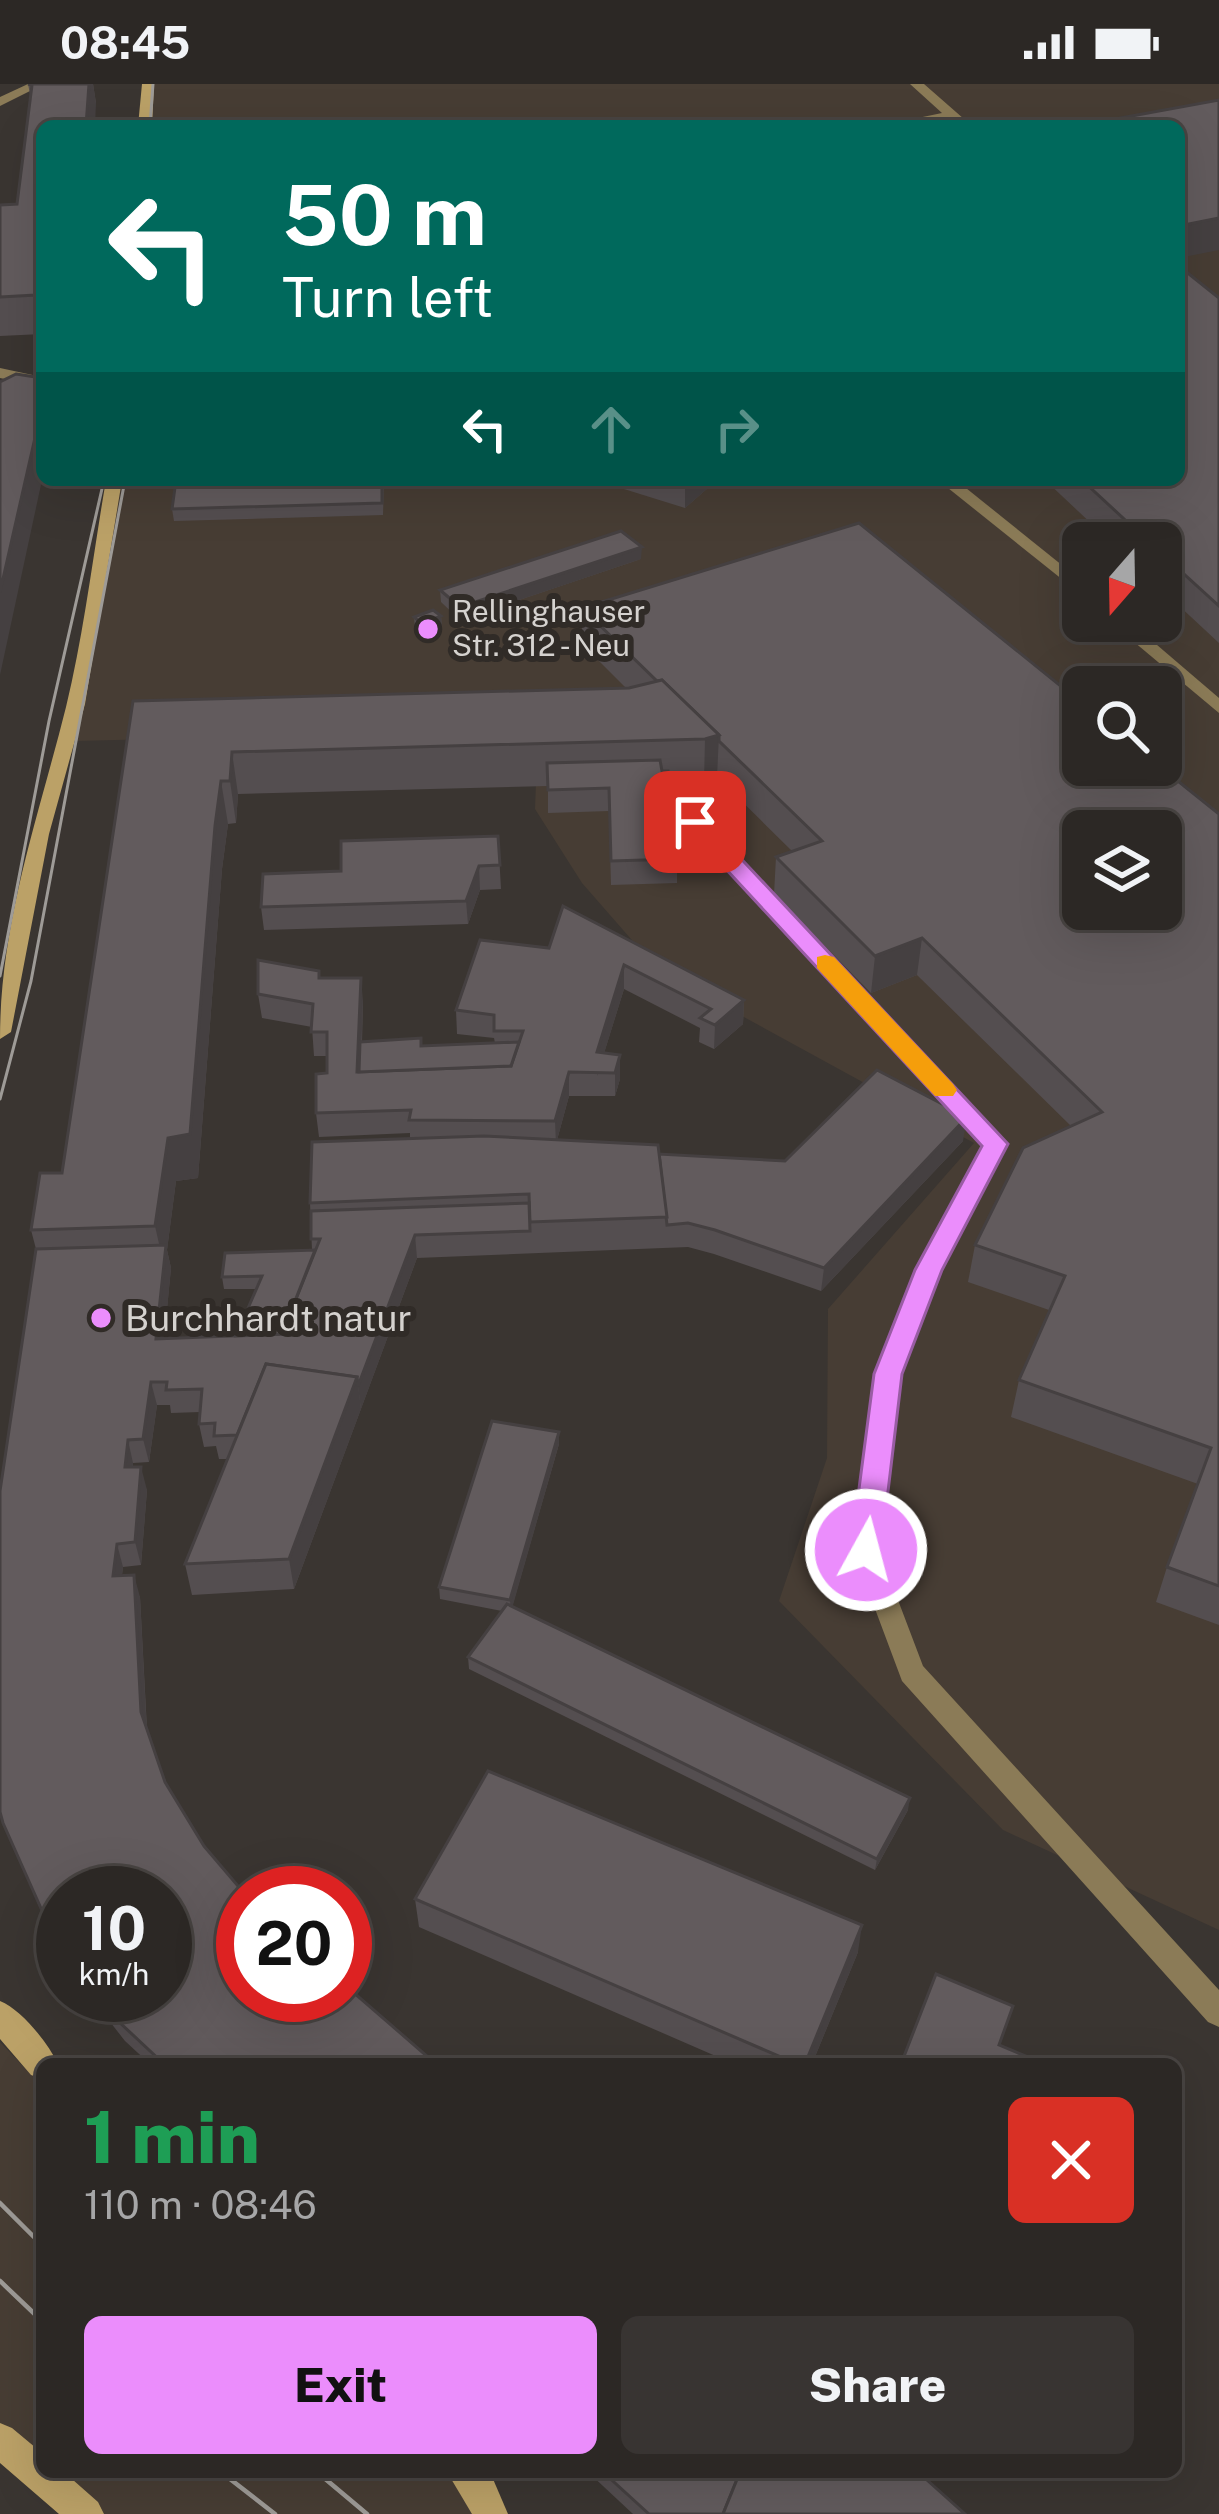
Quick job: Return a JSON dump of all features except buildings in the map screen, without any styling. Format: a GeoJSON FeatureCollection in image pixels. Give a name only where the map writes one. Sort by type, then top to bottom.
{"type":"FeatureCollection","features":[{"type":"Feature","properties":{"kind":"main road"},"geometry":{"type":"LineString","coordinates":[[145,120],[148,84]]}},
{"type":"Feature","properties":{"kind":"main road"},"geometry":{"type":"LineString","coordinates":[[0,1032],[6,974],[76,704],[113,486]]}},
{"type":"Feature","properties":{"kind":"main road"},"geometry":{"type":"LineString","coordinates":[[0,2017],[37,2058]]}},
{"type":"Feature","properties":{"kind":"main road"},"geometry":{"type":"LineString","coordinates":[[0,2440],[36,2471]]}},
{"type":"Feature","properties":{"kind":"main road"},"geometry":{"type":"LineString","coordinates":[[44,2478],[86,2514]]}},
{"type":"Feature","properties":{"kind":"main road"},"geometry":{"type":"LineString","coordinates":[[470,2478],[490,2514]]}},
{"type":"Feature","properties":{"kind":"street"},"geometry":{"type":"LineString","coordinates":[[0,102],[38,84]]}},
{"type":"Feature","properties":{"kind":"street"},"geometry":{"type":"LineString","coordinates":[[916,84],[956,120]]}},
{"type":"Feature","properties":{"kind":"street"},"geometry":{"type":"LineString","coordinates":[[921,120],[950,115]]}},
{"type":"Feature","properties":{"kind":"street"},"geometry":{"type":"LineString","coordinates":[[0,373],[35,381]]}},
{"type":"Feature","properties":{"kind":"street"},"geometry":{"type":"LineString","coordinates":[[0,398],[35,381]]}},
{"type":"Feature","properties":{"kind":"street"},"geometry":{"type":"LineString","coordinates":[[953,486],[1062,574]]}},
{"type":"Feature","properties":{"kind":"street"},"geometry":{"type":"LineString","coordinates":[[1143,642],[1219,707]]}},
{"type":"Feature","properties":{"kind":"street"},"geometry":{"type":"LineString","coordinates":[[695,822],[995,1144],[929,1270],[888,1374],[866,1550],[912,1673],[1219,2012]]}},
{"type":"Feature","properties":{"kind":"shaded area"},"geometry":{"type":"Polygon","coordinates":[[[151,84],[1219,84],[1219,1930],[1003,1830],[779,1601],[827,1458],[828,1309],[974,1143],[658,970],[582,883],[535,809],[538,730],[73,741],[118,486],[1185,486],[1185,120],[149,120],[151,84]]]}},
{"type":"Feature","properties":{"kind":"shaded area"},"geometry":{"type":"Polygon","coordinates":[[[0,2042],[36,2080],[36,2462],[0,2431],[0,2042]]]}},
{"type":"Feature","properties":{"kind":"shaded area"},"geometry":{"type":"Polygon","coordinates":[[[55,2478],[457,2478],[482,2514],[97,2514],[55,2478]]]}},
{"type":"Feature","properties":{"kind":"tram line"},"geometry":{"type":"LineString","coordinates":[[150,120],[153,84]]}},
{"type":"Feature","properties":{"kind":"tram line"},"geometry":{"type":"LineString","coordinates":[[0,976],[49,721],[103,486]]}},
{"type":"Feature","properties":{"kind":"tram line"},"geometry":{"type":"LineString","coordinates":[[0,1099],[31,981],[124,486]]}},
{"type":"Feature","properties":{"kind":"tram line"},"geometry":{"type":"LineString","coordinates":[[0,2203],[36,2239]]}},
{"type":"Feature","properties":{"kind":"tram line"},"geometry":{"type":"LineString","coordinates":[[0,2281],[36,2315]]}},
{"type":"Feature","properties":{"kind":"tram line"},"geometry":{"type":"LineString","coordinates":[[229,2478],[275,2514]]}},
{"type":"Feature","properties":{"kind":"tram line"},"geometry":{"type":"LineString","coordinates":[[324,2478],[367,2514]]}},
{"type":"Feature","properties":{"kind":"slow traffic"},"geometry":{"type":"LineString","coordinates":[[825,962],[944,1090]]}},
{"type":"Feature","properties":{"kind":"place","name":"Rellinghauser Str. 312 - Neu"},"geometry":{"type":"Point","coordinates":[428,629]}},
{"type":"Feature","properties":{"kind":"place","name":"Burchhardt natur"},"geometry":{"type":"Point","coordinates":[101,1318]}},
{"type":"Feature","properties":{"kind":"route"},"geometry":{"type":"LineString","coordinates":[[695,822],[995,1144],[929,1270],[888,1374],[866,1550]]}}]}
